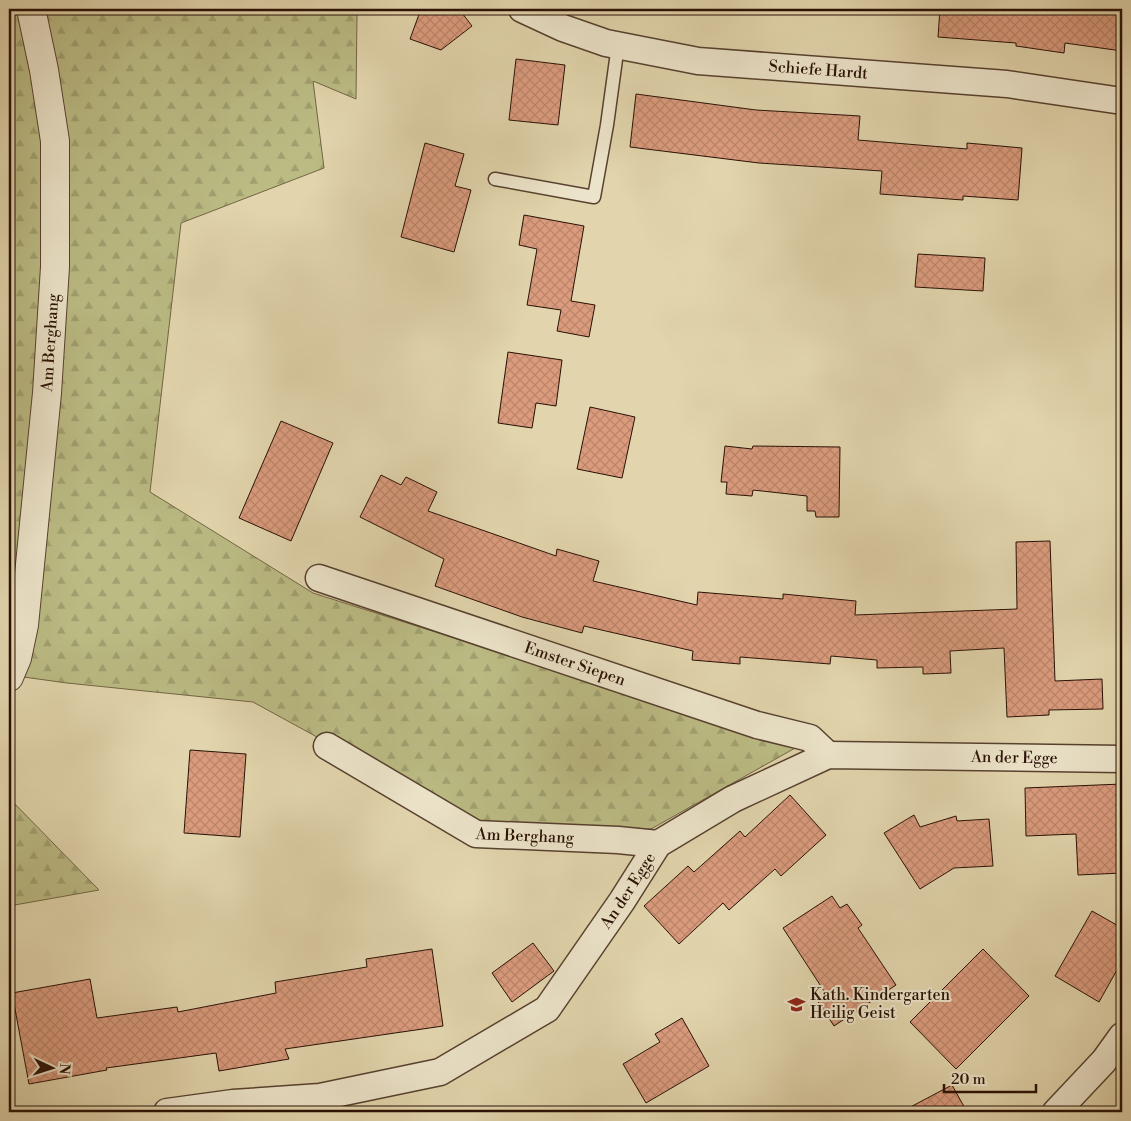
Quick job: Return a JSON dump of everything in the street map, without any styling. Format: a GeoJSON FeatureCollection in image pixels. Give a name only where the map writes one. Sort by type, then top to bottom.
{"type":"FeatureCollection","features":[{"type":"Feature","properties":{"kind":"street","name":"Am Berghang"},"geometry":{"type":"LineString","coordinates":[[9,677],[17,658],[24,625],[46,393],[55,267],[55,141],[44,70],[31,9]]}},
{"type":"Feature","properties":{"kind":"street","name":"Schiefe Hardt"},"geometry":{"type":"LineString","coordinates":[[522,9],[563,28],[606,43],[698,61],[1007,84],[1122,101]]}},
{"type":"Feature","properties":{"kind":"street","name":"Emster Siepen"},"geometry":{"type":"LineString","coordinates":[[319,578],[757,725],[810,738],[828,755]]}},
{"type":"Feature","properties":{"kind":"street","name":"Am Berghang"},"geometry":{"type":"LineString","coordinates":[[327,746],[476,834],[618,840],[658,844]]}},
{"type":"Feature","properties":{"kind":"street","name":"An der Egge"},"geometry":{"type":"LineString","coordinates":[[167,1112],[233,1103],[320,1097],[440,1072],[547,1009],[622,901],[658,844],[733,798],[828,755],[1122,759]]}},
{"type":"Feature","properties":{"kind":"street"},"geometry":{"type":"LineString","coordinates":[[1056,1112],[1104,1061],[1122,1036]]}},
{"type":"Feature","properties":{"kind":"lane"},"geometry":{"type":"LineString","coordinates":[[495,179],[594,197],[607,125],[618,45]]}},
{"type":"Feature","properties":{"kind":"green space"},"geometry":{"type":"Polygon","coordinates":[[[9,9],[360,9],[357,13],[356,99],[313,81],[324,168],[181,223],[150,492],[313,593],[797,747],[651,829],[485,829],[253,702],[67,683],[9,675],[9,9]]]}},
{"type":"Feature","properties":{"kind":"green space"},"geometry":{"type":"Polygon","coordinates":[[[9,798],[99,890],[9,906],[9,798]]]}},
{"type":"Feature","properties":{"kind":"building"},"geometry":{"type":"Polygon","coordinates":[[[421,9],[459,9],[472,26],[441,50],[410,39],[421,9]]]}},
{"type":"Feature","properties":{"kind":"building"},"geometry":{"type":"Polygon","coordinates":[[[940,9],[1122,9],[1122,51],[1065,43],[1064,53],[1016,46],[1016,43],[938,37],[940,9]]]}},
{"type":"Feature","properties":{"kind":"building"},"geometry":{"type":"Polygon","coordinates":[[[516,59],[565,65],[558,125],[509,120],[516,59]]]}},
{"type":"Feature","properties":{"kind":"building"},"geometry":{"type":"Polygon","coordinates":[[[636,94],[756,110],[860,116],[858,140],[967,149],[967,143],[1022,148],[1018,200],[963,196],[963,200],[880,194],[882,171],[759,163],[630,147],[636,94]]]}},
{"type":"Feature","properties":{"kind":"building"},"geometry":{"type":"Polygon","coordinates":[[[425,143],[464,154],[455,186],[471,190],[454,252],[401,237],[425,143]]]}},
{"type":"Feature","properties":{"kind":"building"},"geometry":{"type":"Polygon","coordinates":[[[524,215],[584,226],[571,301],[595,305],[589,337],[557,331],[561,310],[527,305],[537,249],[519,245],[524,215]]]}},
{"type":"Feature","properties":{"kind":"building"},"geometry":{"type":"Polygon","coordinates":[[[918,254],[985,258],[983,291],[915,287],[918,254]]]}},
{"type":"Feature","properties":{"kind":"building"},"geometry":{"type":"Polygon","coordinates":[[[508,352],[562,360],[556,406],[536,403],[532,428],[498,423],[508,352]]]}},
{"type":"Feature","properties":{"kind":"building"},"geometry":{"type":"Polygon","coordinates":[[[590,407],[635,417],[622,478],[577,469],[590,407]]]}},
{"type":"Feature","properties":{"kind":"building"},"geometry":{"type":"Polygon","coordinates":[[[281,421],[333,443],[291,541],[239,518],[281,421]]]}},
{"type":"Feature","properties":{"kind":"building"},"geometry":{"type":"Polygon","coordinates":[[[725,446],[752,449],[753,446],[840,447],[839,517],[816,517],[815,511],[807,511],[807,496],[753,490],[752,496],[726,494],[727,482],[721,482],[725,446]]]}},
{"type":"Feature","properties":{"kind":"building"},"geometry":{"type":"Polygon","coordinates":[[[381,475],[401,485],[406,477],[437,492],[428,511],[556,556],[557,549],[599,561],[593,581],[697,605],[698,592],[783,599],[783,594],[856,601],[855,615],[1017,609],[1016,542],[1050,541],[1055,681],[1102,679],[1103,709],[1049,710],[1049,715],[1007,717],[1004,648],[950,651],[951,673],[923,674],[923,667],[877,668],[877,660],[831,656],[830,664],[740,657],[740,664],[692,660],[693,651],[584,626],[582,633],[522,617],[435,586],[444,559],[360,517],[381,475]]]}},
{"type":"Feature","properties":{"kind":"building"},"geometry":{"type":"Polygon","coordinates":[[[190,750],[246,754],[240,837],[184,833],[190,750]]]}},
{"type":"Feature","properties":{"kind":"building"},"geometry":{"type":"Polygon","coordinates":[[[1122,784],[1122,873],[1078,875],[1076,834],[1026,836],[1025,788],[1122,784]]]}},
{"type":"Feature","properties":{"kind":"building"},"geometry":{"type":"Polygon","coordinates":[[[790,795],[826,835],[781,876],[775,869],[729,910],[723,903],[679,944],[644,906],[688,866],[694,872],[740,831],[745,837],[790,795]]]}},
{"type":"Feature","properties":{"kind":"building"},"geometry":{"type":"Polygon","coordinates":[[[914,815],[920,827],[956,816],[957,821],[989,819],[993,866],[954,868],[920,889],[884,833],[914,815]]]}},
{"type":"Feature","properties":{"kind":"building"},"geometry":{"type":"Polygon","coordinates":[[[832,896],[840,908],[847,904],[862,925],[858,928],[896,985],[834,1026],[817,1000],[826,994],[783,928],[832,896]]]}},
{"type":"Feature","properties":{"kind":"building"},"geometry":{"type":"Polygon","coordinates":[[[1092,911],[1122,928],[1122,961],[1099,1002],[1055,976],[1092,911]]]}},
{"type":"Feature","properties":{"kind":"building"},"geometry":{"type":"Polygon","coordinates":[[[533,943],[554,971],[512,1002],[492,973],[533,943]]]}},
{"type":"Feature","properties":{"kind":"building"},"geometry":{"type":"Polygon","coordinates":[[[432,949],[443,1026],[285,1049],[289,1059],[219,1071],[216,1053],[106,1068],[107,1070],[29,1084],[12,993],[90,979],[97,1018],[177,1007],[178,1012],[276,993],[275,982],[367,967],[366,959],[432,949]]]}},
{"type":"Feature","properties":{"kind":"building"},"geometry":{"type":"Polygon","coordinates":[[[983,949],[1029,996],[956,1069],[910,1022],[983,949]]]}},
{"type":"Feature","properties":{"kind":"building"},"geometry":{"type":"Polygon","coordinates":[[[682,1018],[709,1066],[646,1103],[623,1064],[660,1042],[655,1034],[682,1018]]]}},
{"type":"Feature","properties":{"kind":"building"},"geometry":{"type":"Polygon","coordinates":[[[952,1085],[967,1112],[901,1112],[952,1085]]]}},
{"type":"Feature","properties":{"kind":"place","name":"Kath. Kindergarten Heilig Geist"},"geometry":{"type":"Point","coordinates":[796,1004]}}]}
